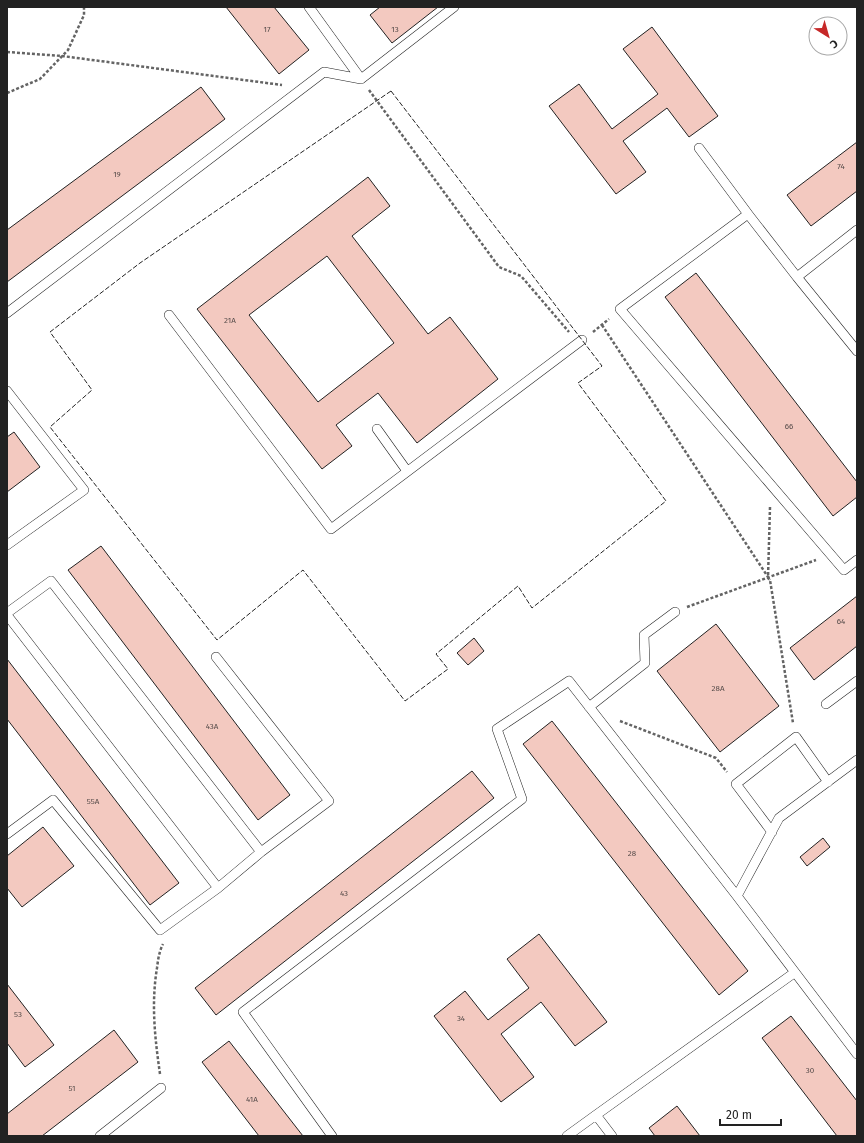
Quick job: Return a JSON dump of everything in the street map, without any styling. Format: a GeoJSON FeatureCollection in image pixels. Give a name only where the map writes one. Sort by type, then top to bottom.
{"type":"FeatureCollection","features":[{"type":"Feature","properties":{"kind":"lane"},"geometry":{"type":"LineString","coordinates":[[309,7],[361,79]]}},
{"type":"Feature","properties":{"kind":"lane"},"geometry":{"type":"LineString","coordinates":[[7,314],[324,72],[361,79],[454,7]]}},
{"type":"Feature","properties":{"kind":"lane"},"geometry":{"type":"LineString","coordinates":[[699,148],[748,214],[857,352]]}},
{"type":"Feature","properties":{"kind":"lane"},"geometry":{"type":"LineString","coordinates":[[748,214],[620,309],[844,570],[857,560]]}},
{"type":"Feature","properties":{"kind":"lane"},"geometry":{"type":"LineString","coordinates":[[797,277],[857,230]]}},
{"type":"Feature","properties":{"kind":"lane"},"geometry":{"type":"LineString","coordinates":[[169,315],[331,529],[582,340]]}},
{"type":"Feature","properties":{"kind":"lane"},"geometry":{"type":"LineString","coordinates":[[7,391],[84,490],[7,545]]}},
{"type":"Feature","properties":{"kind":"lane"},"geometry":{"type":"LineString","coordinates":[[377,429],[407,471]]}},
{"type":"Feature","properties":{"kind":"lane"},"geometry":{"type":"LineString","coordinates":[[218,888],[7,614],[51,581],[261,852]]}},
{"type":"Feature","properties":{"kind":"lane"},"geometry":{"type":"LineString","coordinates":[[590,708],[645,663],[644,635],[675,612]]}},
{"type":"Feature","properties":{"kind":"lane"},"geometry":{"type":"LineString","coordinates":[[7,834],[53,800],[160,930],[218,888],[261,852],[329,801],[216,657]]}},
{"type":"Feature","properties":{"kind":"lane"},"geometry":{"type":"LineString","coordinates":[[332,1136],[242,1012],[522,799],[497,729],[569,681],[737,896],[857,1054]]}},
{"type":"Feature","properties":{"kind":"lane"},"geometry":{"type":"LineString","coordinates":[[826,704],[857,681]]}},
{"type":"Feature","properties":{"kind":"lane"},"geometry":{"type":"LineString","coordinates":[[772,832],[736,784],[796,737],[828,782]]}},
{"type":"Feature","properties":{"kind":"lane"},"geometry":{"type":"LineString","coordinates":[[737,896],[779,818],[857,760]]}},
{"type":"Feature","properties":{"kind":"lane"},"geometry":{"type":"LineString","coordinates":[[567,1136],[794,973]]}},
{"type":"Feature","properties":{"kind":"lane"},"geometry":{"type":"LineString","coordinates":[[100,1136],[162,1088]]}},
{"type":"Feature","properties":{"kind":"lane"},"geometry":{"type":"LineString","coordinates":[[596,1115],[612,1136]]}},
{"type":"Feature","properties":{"kind":"path"},"geometry":{"type":"LineString","coordinates":[[7,93],[40,79],[68,50],[84,15],[84,7]]}},
{"type":"Feature","properties":{"kind":"path"},"geometry":{"type":"LineString","coordinates":[[7,52],[62,56],[287,86]]}},
{"type":"Feature","properties":{"kind":"path"},"geometry":{"type":"LineString","coordinates":[[361,79],[499,267],[521,276],[578,343],[620,309]]}},
{"type":"Feature","properties":{"kind":"path"},"geometry":{"type":"LineString","coordinates":[[602,325],[770,580],[796,737]]}},
{"type":"Feature","properties":{"kind":"path"},"geometry":{"type":"LineString","coordinates":[[768,578],[771,484]]}},
{"type":"Feature","properties":{"kind":"path"},"geometry":{"type":"LineString","coordinates":[[675,612],[831,555]]}},
{"type":"Feature","properties":{"kind":"path"},"geometry":{"type":"LineString","coordinates":[[590,708],[716,758]]}},
{"type":"Feature","properties":{"kind":"path"},"geometry":{"type":"LineString","coordinates":[[162,1088],[155,1035],[154,989],[160,951],[177,918]]}},
{"type":"Feature","properties":{"kind":"building"},"geometry":{"type":"Polygon","coordinates":[[[226,7],[274,7],[309,50],[279,74],[226,7]]]}},
{"type":"Feature","properties":{"kind":"building"},"geometry":{"type":"Polygon","coordinates":[[[380,7],[438,7],[392,43],[370,15],[380,7]]]}},
{"type":"Feature","properties":{"kind":"building"},"geometry":{"type":"Polygon","coordinates":[[[652,27],[718,116],[689,137],[667,108],[623,141],[646,172],[616,194],[549,106],[579,84],[612,129],[658,94],[623,49],[652,27]]]}},
{"type":"Feature","properties":{"kind":"building"},"geometry":{"type":"Polygon","coordinates":[[[201,87],[225,119],[7,282],[7,230],[201,87]]]}},
{"type":"Feature","properties":{"kind":"building"},"geometry":{"type":"Polygon","coordinates":[[[857,142],[857,191],[811,226],[787,195],[857,142]]]}},
{"type":"Feature","properties":{"kind":"building"},"geometry":{"type":"Polygon","coordinates":[[[368,177],[390,206],[352,236],[428,334],[450,317],[498,379],[417,443],[378,393],[336,425],[352,446],[322,469],[197,309],[368,177]],[[327,256],[249,315],[318,402],[394,343],[327,256]]]}},
{"type":"Feature","properties":{"kind":"building"},"geometry":{"type":"Polygon","coordinates":[[[696,273],[857,482],[857,497],[833,516],[665,297],[696,273]]]}},
{"type":"Feature","properties":{"kind":"building"},"geometry":{"type":"Polygon","coordinates":[[[14,432],[40,467],[7,492],[7,437],[14,432]]]}},
{"type":"Feature","properties":{"kind":"building"},"geometry":{"type":"Polygon","coordinates":[[[101,546],[290,795],[258,820],[68,570],[101,546]]]}},
{"type":"Feature","properties":{"kind":"building"},"geometry":{"type":"Polygon","coordinates":[[[857,596],[857,646],[814,680],[790,648],[857,596]]]}},
{"type":"Feature","properties":{"kind":"building"},"geometry":{"type":"Polygon","coordinates":[[[716,624],[779,706],[720,752],[657,671],[716,624]]]}},
{"type":"Feature","properties":{"kind":"building"},"geometry":{"type":"Polygon","coordinates":[[[474,638],[484,651],[468,665],[457,653],[474,638]]]}},
{"type":"Feature","properties":{"kind":"building"},"geometry":{"type":"Polygon","coordinates":[[[7,659],[179,883],[150,905],[7,719],[7,659]]]}},
{"type":"Feature","properties":{"kind":"building"},"geometry":{"type":"Polygon","coordinates":[[[552,721],[748,971],[719,995],[523,744],[552,721]]]}},
{"type":"Feature","properties":{"kind":"building"},"geometry":{"type":"Polygon","coordinates":[[[472,771],[494,798],[216,1015],[195,988],[472,771]]]}},
{"type":"Feature","properties":{"kind":"building"},"geometry":{"type":"Polygon","coordinates":[[[43,827],[74,866],[22,907],[7,888],[7,856],[43,827]]]}},
{"type":"Feature","properties":{"kind":"building"},"geometry":{"type":"Polygon","coordinates":[[[823,838],[830,847],[807,866],[800,857],[823,838]]]}},
{"type":"Feature","properties":{"kind":"building"},"geometry":{"type":"Polygon","coordinates":[[[539,934],[607,1022],[575,1046],[541,1002],[501,1034],[534,1077],[501,1102],[434,1016],[465,991],[488,1020],[529,988],[507,959],[539,934]]]}},
{"type":"Feature","properties":{"kind":"building"},"geometry":{"type":"Polygon","coordinates":[[[7,984],[54,1045],[25,1067],[7,1043],[7,984]]]}},
{"type":"Feature","properties":{"kind":"building"},"geometry":{"type":"Polygon","coordinates":[[[791,1016],[857,1101],[857,1136],[837,1136],[762,1038],[791,1016]]]}},
{"type":"Feature","properties":{"kind":"building"},"geometry":{"type":"Polygon","coordinates":[[[114,1030],[138,1062],[42,1136],[7,1136],[7,1114],[114,1030]]]}},
{"type":"Feature","properties":{"kind":"building"},"geometry":{"type":"Polygon","coordinates":[[[229,1041],[303,1136],[259,1136],[202,1062],[229,1041]]]}},
{"type":"Feature","properties":{"kind":"building"},"geometry":{"type":"Polygon","coordinates":[[[677,1106],[700,1136],[655,1136],[649,1128],[677,1106]]]}},
{"type":"Feature","properties":{"kind":"fence"},"geometry":{"type":"LineString","coordinates":[[391,91],[602,366],[578,383],[666,501],[532,608],[518,586],[436,654],[448,669],[405,701],[303,570],[217,640],[50,427],[92,390],[50,332],[140,263],[391,91]]}}]}
